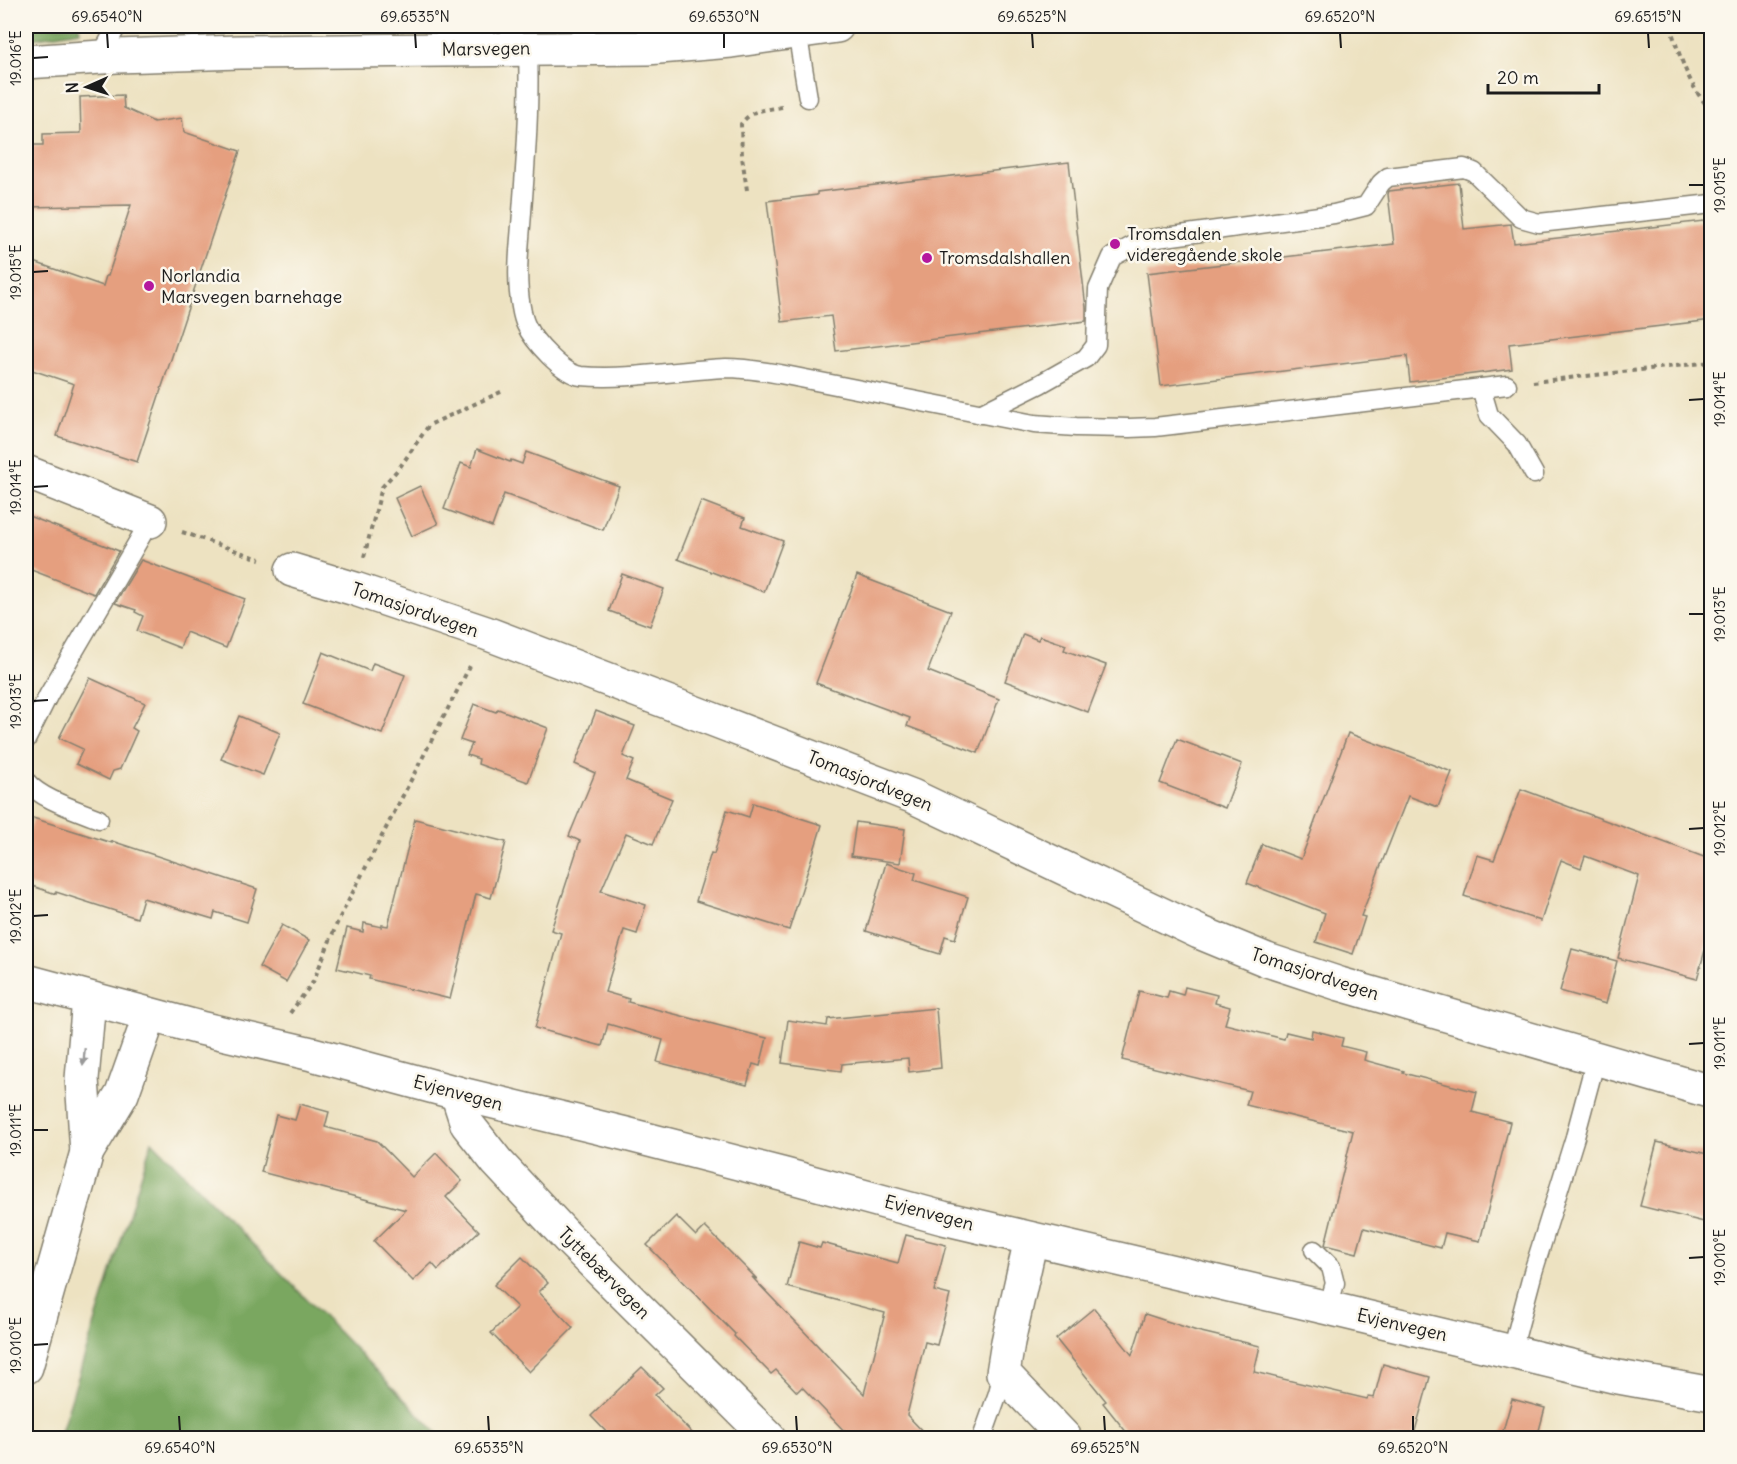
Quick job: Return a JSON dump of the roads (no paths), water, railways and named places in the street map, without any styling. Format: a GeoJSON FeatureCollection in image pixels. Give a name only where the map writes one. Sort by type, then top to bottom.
{"type":"FeatureCollection","features":[{"type":"Feature","properties":{"kind":"street","name":"Marsvegen"},"geometry":{"type":"LineString","coordinates":[[26,62],[239,52],[670,46],[837,26]]}},
{"type":"Feature","properties":{"kind":"street"},"geometry":{"type":"LineString","coordinates":[[26,471],[150,521]]}},
{"type":"Feature","properties":{"kind":"street","name":"Tomasjordvegen"},"geometry":{"type":"LineString","coordinates":[[292,570],[486,633],[912,796],[1199,932],[1267,960],[1340,984],[1712,1092]]}},
{"type":"Feature","properties":{"kind":"street","name":"Evjenvegen"},"geometry":{"type":"LineString","coordinates":[[26,981],[150,1015],[627,1134],[943,1218],[1613,1376],[1712,1394]]}},
{"type":"Feature","properties":{"kind":"street"},"geometry":{"type":"LineString","coordinates":[[87,1152],[82,1079],[89,999]]}},
{"type":"Feature","properties":{"kind":"street"},"geometry":{"type":"LineString","coordinates":[[26,1367],[87,1152],[122,1094],[150,1015]]}},
{"type":"Feature","properties":{"kind":"street","name":"Tyttebærvegen"},"geometry":{"type":"LineString","coordinates":[[457,1093],[467,1124],[497,1162],[568,1238],[769,1438]]}},
{"type":"Feature","properties":{"kind":"street"},"geometry":{"type":"LineString","coordinates":[[1032,1239],[1003,1373],[1065,1438]]}},
{"type":"Feature","properties":{"kind":"lane"},"geometry":{"type":"LineString","coordinates":[[100,57],[117,26]]}},
{"type":"Feature","properties":{"kind":"lane"},"geometry":{"type":"LineString","coordinates":[[797,31],[808,98]]}},
{"type":"Feature","properties":{"kind":"lane"},"geometry":{"type":"LineString","coordinates":[[528,49],[528,120],[518,270],[522,315],[526,326],[539,345],[569,372],[579,376],[664,374],[746,368],[1034,424],[1129,428],[1155,427],[1507,386]]}},
{"type":"Feature","properties":{"kind":"lane"},"geometry":{"type":"LineString","coordinates":[[980,414],[1086,358],[1096,345],[1098,289],[1112,257],[1143,240],[1334,214],[1366,206],[1381,183],[1388,177],[1464,168],[1474,172],[1521,218],[1539,223],[1712,204]]}},
{"type":"Feature","properties":{"kind":"lane"},"geometry":{"type":"LineString","coordinates":[[1481,388],[1489,415],[1517,444],[1534,474]]}},
{"type":"Feature","properties":{"kind":"lane"},"geometry":{"type":"LineString","coordinates":[[26,740],[49,694],[150,521]]}},
{"type":"Feature","properties":{"kind":"lane"},"geometry":{"type":"LineString","coordinates":[[26,781],[29,786],[51,799],[99,819]]}},
{"type":"Feature","properties":{"kind":"lane"},"geometry":{"type":"LineString","coordinates":[[1512,1351],[1596,1059]]}},
{"type":"Feature","properties":{"kind":"lane"},"geometry":{"type":"LineString","coordinates":[[1314,1250],[1331,1267],[1335,1283],[1328,1308]]}},
{"type":"Feature","properties":{"kind":"lane"},"geometry":{"type":"LineString","coordinates":[[982,1438],[1003,1373]]}},
{"type":"Feature","properties":{"kind":"place","name":"Tromsdalen videregående skole"},"geometry":{"type":"Point","coordinates":[1115,244]}},
{"type":"Feature","properties":{"kind":"place","name":"Tromsdalshallen"},"geometry":{"type":"Point","coordinates":[927,258]}},
{"type":"Feature","properties":{"kind":"place","name":"Norlandia Marsvegen barnehage"},"geometry":{"type":"Point","coordinates":[149,286]}}]}
